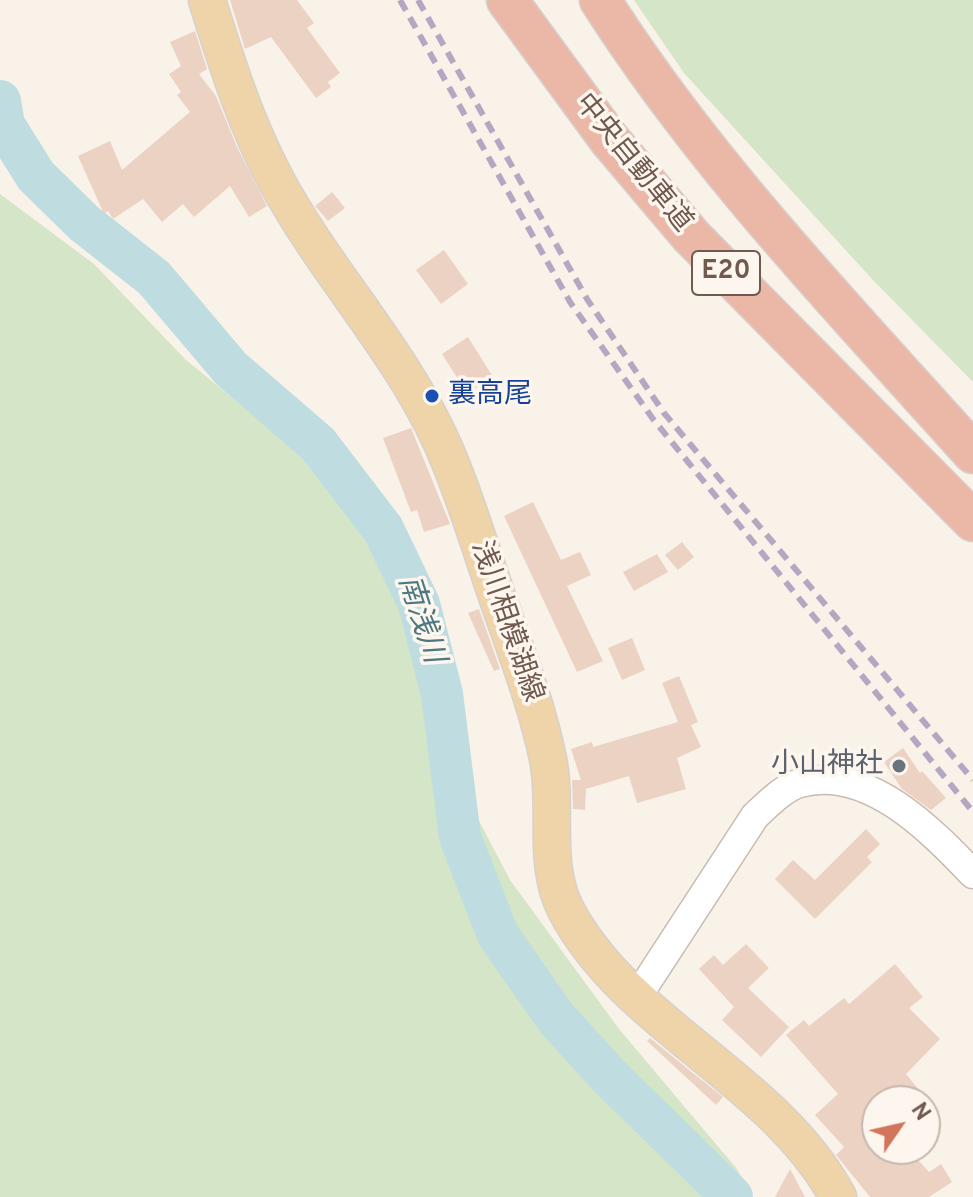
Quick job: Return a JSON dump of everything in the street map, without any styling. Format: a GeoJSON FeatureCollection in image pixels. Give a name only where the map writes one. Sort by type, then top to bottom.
{"type":"FeatureCollection","features":[{"type":"Feature","properties":{"kind":"highway","name":"中央自動車道"},"geometry":{"type":"LineString","coordinates":[[507,0],[609,139],[691,236],[973,521]]}},
{"type":"Feature","properties":{"kind":"highway","name":"E20"},"geometry":{"type":"LineString","coordinates":[[600,0],[675,106],[749,200],[973,453]]}},
{"type":"Feature","properties":{"kind":"highway"},"geometry":{"type":"LineString","coordinates":[[749,200],[973,423]]}},
{"type":"Feature","properties":{"kind":"highway"},"geometry":{"type":"LineString","coordinates":[[774,322],[973,551]]}},
{"type":"Feature","properties":{"kind":"main road","name":"浅川相模湖線"},"geometry":{"type":"LineString","coordinates":[[207,0],[249,122],[276,181],[408,380],[452,465],[532,701],[549,762],[554,868],[565,908],[590,945],[637,997],[801,1141],[838,1197]]}},
{"type":"Feature","properties":{"kind":"street"},"geometry":{"type":"LineString","coordinates":[[637,997],[755,816],[772,799],[798,783],[823,780],[851,783],[880,795],[949,848],[973,874]]}},
{"type":"Feature","properties":{"kind":"green space"},"geometry":{"type":"Polygon","coordinates":[[[634,0],[973,0],[973,382],[872,279],[684,73],[634,0]]]}},
{"type":"Feature","properties":{"kind":"green space"},"geometry":{"type":"Polygon","coordinates":[[[0,194],[94,264],[185,359],[299,453],[398,579],[430,727],[510,880],[619,1029],[737,1169],[752,1197],[0,1197],[0,194]]]}},
{"type":"Feature","properties":{"kind":"building"},"geometry":{"type":"Polygon","coordinates":[[[230,0],[297,0],[314,23],[307,28],[340,73],[328,82],[331,87],[316,98],[271,37],[245,49],[230,0]]]}},
{"type":"Feature","properties":{"kind":"building"},"geometry":{"type":"Polygon","coordinates":[[[195,31],[207,69],[199,74],[216,96],[237,147],[267,206],[249,217],[230,186],[194,217],[183,204],[162,222],[143,199],[113,219],[108,211],[104,214],[78,156],[110,141],[122,170],[190,112],[177,95],[181,92],[169,74],[181,66],[170,42],[195,31]]]}},
{"type":"Feature","properties":{"kind":"building"},"geometry":{"type":"Polygon","coordinates":[[[332,192],[345,208],[328,221],[315,206],[332,192]]]}},
{"type":"Feature","properties":{"kind":"building"},"geometry":{"type":"Polygon","coordinates":[[[444,250],[468,284],[441,304],[416,270],[444,250]]]}},
{"type":"Feature","properties":{"kind":"building"},"geometry":{"type":"Polygon","coordinates":[[[468,337],[493,377],[467,393],[442,354],[468,337]]]}},
{"type":"Feature","properties":{"kind":"building"},"geometry":{"type":"Polygon","coordinates":[[[411,428],[450,524],[424,532],[417,510],[411,512],[383,438],[411,428]]]}},
{"type":"Feature","properties":{"kind":"building"},"geometry":{"type":"Polygon","coordinates":[[[533,502],[561,560],[580,552],[591,575],[567,586],[603,661],[577,672],[504,516],[533,502]]]}},
{"type":"Feature","properties":{"kind":"building"},"geometry":{"type":"Polygon","coordinates":[[[682,542],[694,557],[678,570],[665,555],[682,542]]]}},
{"type":"Feature","properties":{"kind":"building"},"geometry":{"type":"Polygon","coordinates":[[[657,554],[668,572],[634,591],[623,572],[657,554]]]}},
{"type":"Feature","properties":{"kind":"building"},"geometry":{"type":"Polygon","coordinates":[[[479,609],[500,669],[494,671],[468,613],[479,609]]]}},
{"type":"Feature","properties":{"kind":"building"},"geometry":{"type":"Polygon","coordinates":[[[632,638],[645,670],[622,680],[608,648],[632,638]]]}},
{"type":"Feature","properties":{"kind":"building"},"geometry":{"type":"Polygon","coordinates":[[[679,676],[698,722],[691,725],[701,747],[677,758],[686,789],[637,803],[629,776],[586,789],[585,810],[573,809],[572,780],[581,780],[571,749],[592,742],[593,747],[678,722],[662,683],[679,676]]]}},
{"type":"Feature","properties":{"kind":"building"},"geometry":{"type":"Polygon","coordinates":[[[903,748],[920,773],[922,771],[946,798],[931,810],[902,789],[884,762],[903,748]]]}},
{"type":"Feature","properties":{"kind":"building"},"geometry":{"type":"Polygon","coordinates":[[[866,829],[880,844],[867,857],[872,862],[815,919],[775,879],[793,860],[815,880],[866,829]]]}},
{"type":"Feature","properties":{"kind":"building"},"geometry":{"type":"Polygon","coordinates":[[[746,944],[769,968],[748,988],[789,1027],[761,1057],[722,1020],[734,1007],[699,969],[714,955],[723,965],[746,944]]]}},
{"type":"Feature","properties":{"kind":"building"},"geometry":{"type":"Polygon","coordinates":[[[895,964],[923,997],[909,1008],[940,1039],[906,1074],[915,1085],[861,1085],[861,1165],[923,1165],[929,1172],[941,1164],[952,1182],[929,1197],[870,1197],[836,1155],[844,1147],[815,1115],[838,1094],[786,1035],[804,1020],[809,1026],[844,998],[849,1004],[895,964]]]}},
{"type":"Feature","properties":{"kind":"building"},"geometry":{"type":"Polygon","coordinates":[[[650,1038],[723,1097],[716,1105],[647,1041],[650,1038]]]}},
{"type":"Feature","properties":{"kind":"building"},"geometry":{"type":"Polygon","coordinates":[[[790,1169],[805,1197],[775,1197],[790,1169]]]}},
{"type":"Feature","properties":{"kind":"waterway","name":"南浅川"},"geometry":{"type":"LineString","coordinates":[[0,101],[4,125],[36,176],[84,223],[154,278],[231,369],[318,444],[383,529],[419,604],[442,694],[460,837],[498,935],[556,1018],[608,1075],[732,1197]]}},
{"type":"Feature","properties":{"kind":"railway"},"geometry":{"type":"LineString","coordinates":[[400,0],[570,302],[653,419],[973,812]]}},
{"type":"Feature","properties":{"kind":"railway"},"geometry":{"type":"LineString","coordinates":[[418,0],[587,299],[664,413],[973,780]]}},
{"type":"Feature","properties":{"kind":"place","name":"裏高尾"},"geometry":{"type":"Point","coordinates":[432,396]}},
{"type":"Feature","properties":{"kind":"place","name":"小山神社"},"geometry":{"type":"Point","coordinates":[899,766]}}]}
